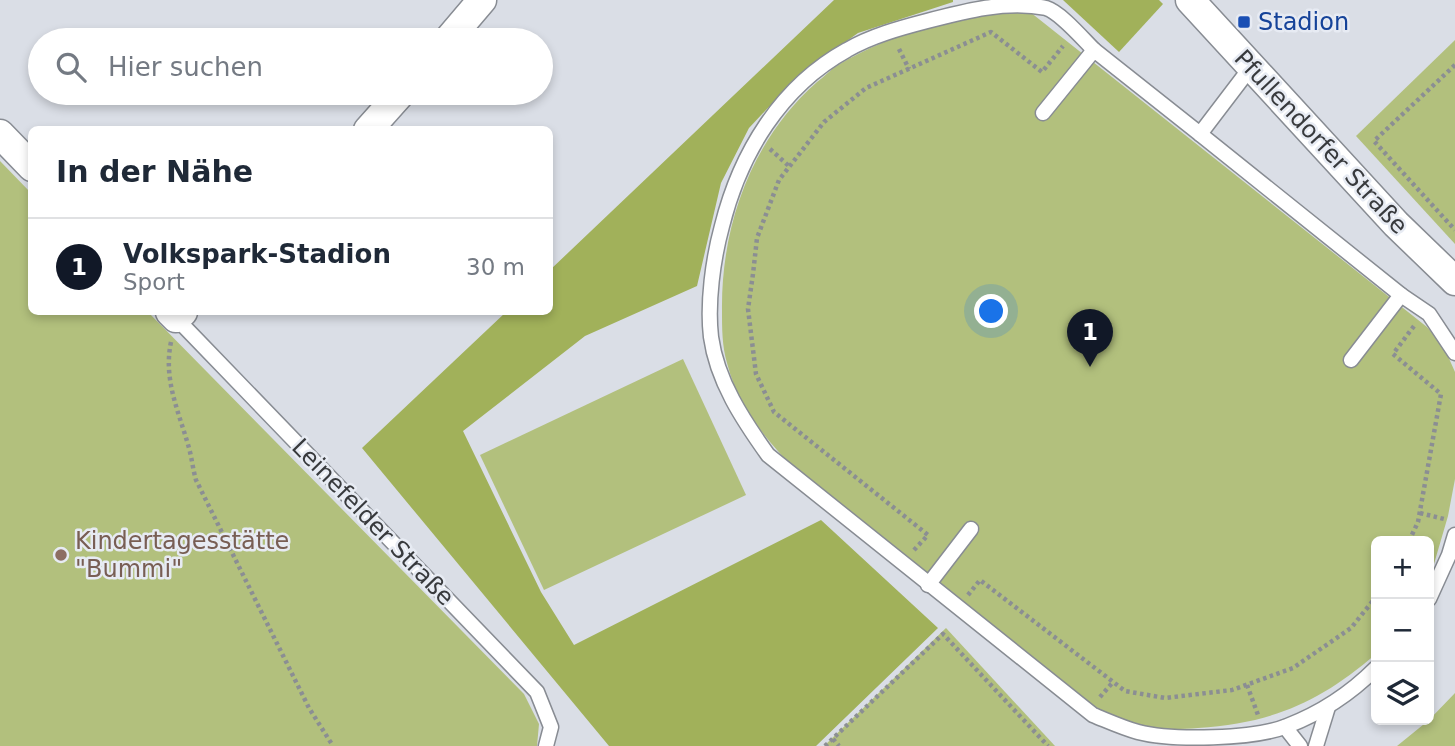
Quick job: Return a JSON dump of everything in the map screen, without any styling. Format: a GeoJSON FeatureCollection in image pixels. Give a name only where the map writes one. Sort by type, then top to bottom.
{"type":"FeatureCollection","features":[{"type":"Feature","properties":{"kind":"street"},"geometry":{"type":"LineString","coordinates":[[458,28],[482,0]]}},
{"type":"Feature","properties":{"kind":"street","name":"Pfullendorfer Straße"},"geometry":{"type":"LineString","coordinates":[[1195,2],[1251,67],[1396,224],[1455,282]]}},
{"type":"Feature","properties":{"kind":"street"},"geometry":{"type":"LineString","coordinates":[[372,126],[390,105]]}},
{"type":"Feature","properties":{"kind":"street"},"geometry":{"type":"LineString","coordinates":[[0,134],[28,163]]}},
{"type":"Feature","properties":{"kind":"lane"},"geometry":{"type":"LineString","coordinates":[[1371,672],[1328,707],[1285,727],[1265,732],[1202,738],[1170,737],[1138,732],[1093,715],[768,455],[746,425],[723,381],[711,337],[715,254],[735,182],[761,129],[789,96],[823,66],[847,50],[914,24],[988,6],[1023,4],[1049,9],[1094,50],[1401,295],[1429,314],[1455,353]]}},
{"type":"Feature","properties":{"kind":"lane"},"geometry":{"type":"LineString","coordinates":[[1042,113],[1094,50]]}},
{"type":"Feature","properties":{"kind":"lane"},"geometry":{"type":"LineString","coordinates":[[1200,134],[1251,67]]}},
{"type":"Feature","properties":{"kind":"lane"},"geometry":{"type":"LineString","coordinates":[[1351,360],[1401,295]]}},
{"type":"Feature","properties":{"kind":"lane","name":"Leinefelder Straße"},"geometry":{"type":"LineString","coordinates":[[177,315],[537,692],[551,727],[546,746]]}},
{"type":"Feature","properties":{"kind":"lane"},"geometry":{"type":"LineString","coordinates":[[928,585],[971,529]]}},
{"type":"Feature","properties":{"kind":"lane"},"geometry":{"type":"LineString","coordinates":[[1434,588],[1455,535]]}},
{"type":"Feature","properties":{"kind":"lane"},"geometry":{"type":"LineString","coordinates":[[1316,746],[1328,707]]}},
{"type":"Feature","properties":{"kind":"lane"},"geometry":{"type":"LineString","coordinates":[[1285,727],[1300,746]]}},
{"type":"Feature","properties":{"kind":"path"},"geometry":{"type":"LineString","coordinates":[[903,564],[928,535],[774,412],[756,374],[748,309],[757,238],[779,180],[824,122],[866,88],[991,32],[1042,72],[1074,32]]}},
{"type":"Feature","properties":{"kind":"path"},"geometry":{"type":"LineString","coordinates":[[1455,65],[1374,141],[1455,230]]}},
{"type":"Feature","properties":{"kind":"path"},"geometry":{"type":"LineString","coordinates":[[1411,536],[1420,513],[1441,394],[1393,354],[1424,311]]}},
{"type":"Feature","properties":{"kind":"path"},"geometry":{"type":"LineString","coordinates":[[176,315],[167,360],[172,398],[189,449],[195,481],[309,708],[333,746]]}},
{"type":"Feature","properties":{"kind":"path"},"geometry":{"type":"LineString","coordinates":[[1420,513],[1455,522]]}},
{"type":"Feature","properties":{"kind":"path"},"geometry":{"type":"LineString","coordinates":[[958,609],[980,580],[1125,691],[1165,698],[1232,690],[1293,668],[1351,628],[1374,599]]}},
{"type":"Feature","properties":{"kind":"path"},"geometry":{"type":"LineString","coordinates":[[825,746],[943,635],[1048,746]]}},
{"type":"Feature","properties":{"kind":"path"},"geometry":{"type":"LineString","coordinates":[[1247,685],[1265,732]]}},
{"type":"Feature","properties":{"kind":"path"},"geometry":{"type":"LineString","coordinates":[[833,739],[839,746]]}},
{"type":"Feature","properties":{"kind":"green space"},"geometry":{"type":"Polygon","coordinates":[[[834,0],[953,0],[858,33],[798,76],[749,128],[721,183],[697,286],[585,336],[463,431],[541,592],[574,645],[821,520],[938,628],[816,746],[609,746],[362,448],[503,315],[553,315],[553,267],[834,0]]]}},
{"type":"Feature","properties":{"kind":"green space"},"geometry":{"type":"Polygon","coordinates":[[[1063,0],[1159,0],[1163,4],[1119,52],[1063,0]]]}},
{"type":"Feature","properties":{"kind":"green space"},"geometry":{"type":"Polygon","coordinates":[[[1025,8],[1427,327],[1443,345],[1455,372],[1455,479],[1434,564],[1434,536],[1371,536],[1371,658],[1315,697],[1273,715],[1250,721],[1190,729],[1146,727],[1129,723],[1086,702],[795,470],[754,421],[738,394],[723,344],[723,278],[727,247],[745,186],[758,157],[775,130],[794,105],[835,67],[905,34],[1025,8]]]}},
{"type":"Feature","properties":{"kind":"green space"},"geometry":{"type":"Polygon","coordinates":[[[1455,40],[1455,244],[1356,136],[1455,40]]]}},
{"type":"Feature","properties":{"kind":"green space"},"geometry":{"type":"Polygon","coordinates":[[[0,161],[28,190],[28,315],[151,315],[524,694],[539,724],[537,746],[0,746],[0,161]]]}},
{"type":"Feature","properties":{"kind":"green space"},"geometry":{"type":"Polygon","coordinates":[[[683,359],[746,495],[544,590],[480,455],[683,359]]]}},
{"type":"Feature","properties":{"kind":"green space"},"geometry":{"type":"Polygon","coordinates":[[[946,628],[1055,746],[824,746],[946,628]]]}},
{"type":"Feature","properties":{"kind":"green space"},"geometry":{"type":"Polygon","coordinates":[[[1455,693],[1455,746],[1397,746],[1423,725],[1434,725],[1434,715],[1455,693]]]}},
{"type":"Feature","properties":{"kind":"place","name":"Stadion"},"geometry":{"type":"Point","coordinates":[1244,22]}},
{"type":"Feature","properties":{"kind":"place","name":"Volkspark-Stadion"},"geometry":{"type":"Point","coordinates":[1090,367]}},
{"type":"Feature","properties":{"kind":"place","name":"Kindertagesstätte \"Bummi\""},"geometry":{"type":"Point","coordinates":[61,555]}}]}
